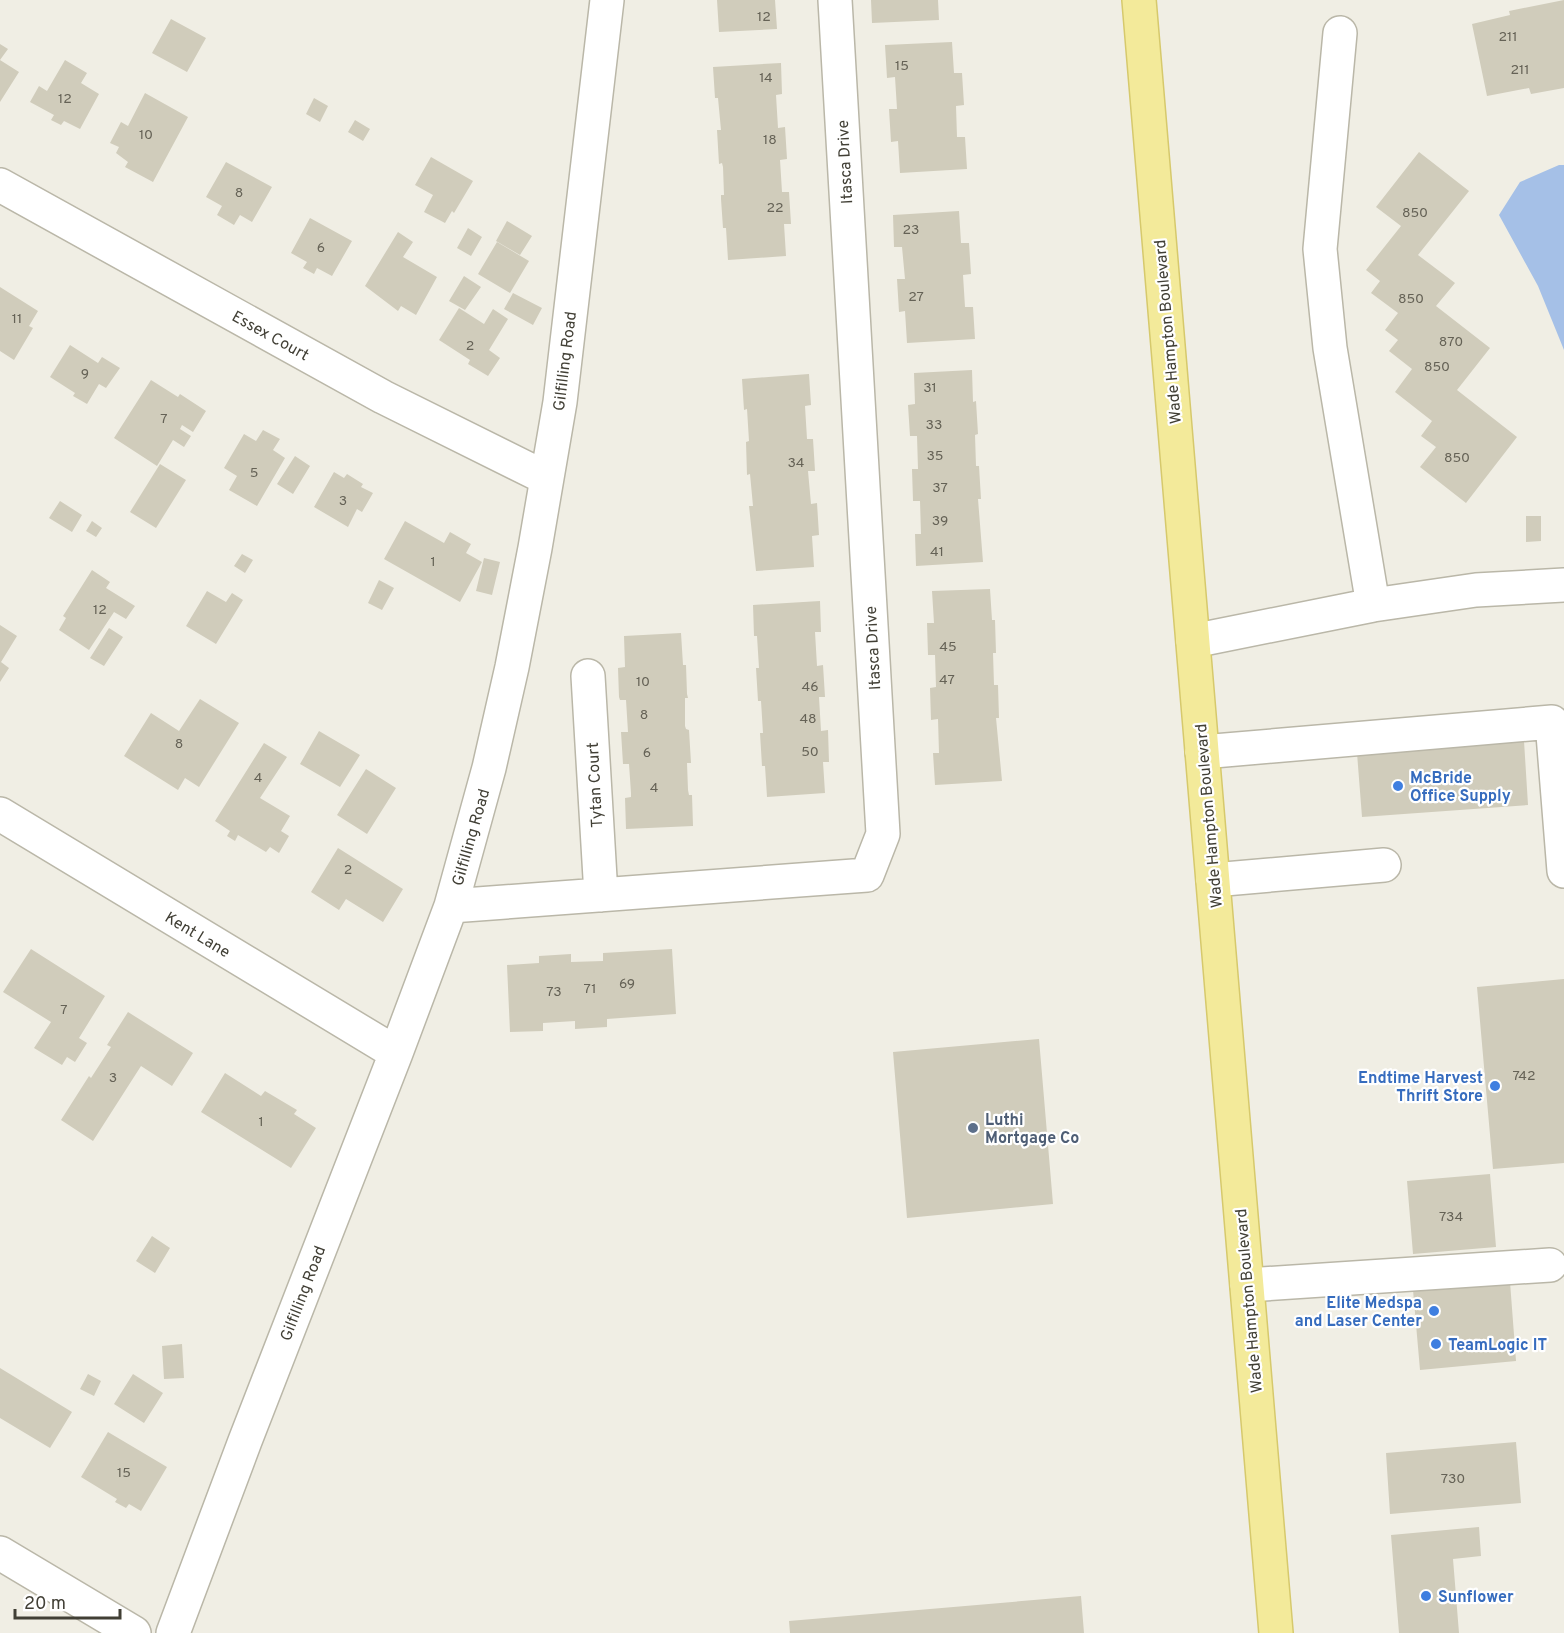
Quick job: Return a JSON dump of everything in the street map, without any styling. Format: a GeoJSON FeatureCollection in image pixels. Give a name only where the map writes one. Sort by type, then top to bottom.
{"type":"FeatureCollection","features":[{"type":"Feature","properties":{"kind":"main road","name":"Wade Hampton Boulevard"},"geometry":{"type":"LineString","coordinates":[[1139,0],[1276,1633]]}},
{"type":"Feature","properties":{"kind":"street","name":"Gilfilling Road"},"geometry":{"type":"LineString","coordinates":[[173,1633],[451,906],[489,768],[536,548],[560,402],[607,0]]}},
{"type":"Feature","properties":{"kind":"street","name":"Itasca Drive"},"geometry":{"type":"LineString","coordinates":[[451,906],[867,875],[883,834],[835,0]]}},
{"type":"Feature","properties":{"kind":"street"},"geometry":{"type":"LineString","coordinates":[[1340,33],[1320,249],[1330,348],[1373,605]]}},
{"type":"Feature","properties":{"kind":"street","name":"Essex Court"},"geometry":{"type":"LineString","coordinates":[[0,185],[384,397],[546,478]]}},
{"type":"Feature","properties":{"kind":"street"},"geometry":{"type":"LineString","coordinates":[[1193,641],[1373,605],[1476,590],[1564,585]]}},
{"type":"Feature","properties":{"kind":"street","name":"Tytan Court"},"geometry":{"type":"LineString","coordinates":[[588,676],[601,894]]}},
{"type":"Feature","properties":{"kind":"street"},"geometry":{"type":"LineString","coordinates":[[1202,752],[1552,722],[1564,871]]}},
{"type":"Feature","properties":{"kind":"street","name":"Kent Lane"},"geometry":{"type":"LineString","coordinates":[[0,814],[396,1053]]}},
{"type":"Feature","properties":{"kind":"street"},"geometry":{"type":"LineString","coordinates":[[1213,880],[1384,864]]}},
{"type":"Feature","properties":{"kind":"street"},"geometry":{"type":"LineString","coordinates":[[1247,1285],[1550,1265]]}},
{"type":"Feature","properties":{"kind":"street"},"geometry":{"type":"LineString","coordinates":[[0,1553],[134,1633]]}},
{"type":"Feature","properties":{"kind":"water"},"geometry":{"type":"Polygon","coordinates":[[[1559,165],[1564,165],[1564,350],[1538,286],[1499,215],[1520,182],[1559,165]]]}},
{"type":"Feature","properties":{"kind":"building"},"geometry":{"type":"Polygon","coordinates":[[[717,0],[775,0],[777,29],[719,32],[717,0]]]}},
{"type":"Feature","properties":{"kind":"building"},"geometry":{"type":"Polygon","coordinates":[[[871,0],[938,0],[939,20],[872,23],[871,0]]]}},
{"type":"Feature","properties":{"kind":"building"},"geometry":{"type":"Polygon","coordinates":[[[1564,0],[1564,88],[1531,94],[1529,88],[1487,96],[1472,24],[1510,15],[1509,11],[1564,0]]]}},
{"type":"Feature","properties":{"kind":"building"},"geometry":{"type":"Polygon","coordinates":[[[171,19],[206,38],[187,72],[152,53],[171,19]]]}},
{"type":"Feature","properties":{"kind":"building"},"geometry":{"type":"Polygon","coordinates":[[[952,42],[954,73],[962,73],[964,105],[956,106],[957,137],[965,137],[967,169],[900,173],[898,141],[891,142],[889,109],[897,109],[895,77],[887,78],[885,45],[952,42]]]}},
{"type":"Feature","properties":{"kind":"building"},"geometry":{"type":"Polygon","coordinates":[[[0,44],[8,49],[0,60],[0,44]]]}},
{"type":"Feature","properties":{"kind":"building"},"geometry":{"type":"Polygon","coordinates":[[[0,60],[19,72],[0,102],[0,60]]]}},
{"type":"Feature","properties":{"kind":"building"},"geometry":{"type":"Polygon","coordinates":[[[65,60],[87,73],[81,83],[99,94],[80,129],[64,121],[61,125],[51,120],[54,115],[30,102],[39,86],[47,91],[65,60]]]}},
{"type":"Feature","properties":{"kind":"building"},"geometry":{"type":"Polygon","coordinates":[[[781,63],[782,94],[776,95],[778,128],[785,127],[787,159],[780,160],[782,192],[789,192],[791,224],[784,224],[786,256],[728,260],[721,199],[721,195],[724,195],[723,167],[722,163],[719,164],[717,130],[721,130],[718,98],[715,98],[713,67],[781,63]]]}},
{"type":"Feature","properties":{"kind":"building"},"geometry":{"type":"Polygon","coordinates":[[[145,93],[188,117],[153,182],[125,167],[128,162],[116,153],[119,147],[110,143],[121,122],[128,126],[145,93]]]}},
{"type":"Feature","properties":{"kind":"building"},"geometry":{"type":"Polygon","coordinates":[[[314,98],[328,106],[320,122],[306,114],[314,98]]]}},
{"type":"Feature","properties":{"kind":"building"},"geometry":{"type":"Polygon","coordinates":[[[355,120],[370,129],[363,141],[348,132],[355,120]]]}},
{"type":"Feature","properties":{"kind":"building"},"geometry":{"type":"Polygon","coordinates":[[[1419,152],[1469,191],[1418,255],[1455,283],[1436,306],[1490,348],[1457,390],[1517,437],[1466,503],[1420,467],[1436,447],[1421,436],[1432,421],[1395,392],[1412,369],[1389,351],[1398,340],[1385,330],[1398,313],[1371,293],[1380,281],[1366,270],[1401,226],[1376,207],[1419,152]]]}},
{"type":"Feature","properties":{"kind":"building"},"geometry":{"type":"Polygon","coordinates":[[[431,157],[473,181],[454,213],[452,211],[445,223],[424,212],[433,195],[415,185],[431,157]]]}},
{"type":"Feature","properties":{"kind":"building"},"geometry":{"type":"Polygon","coordinates":[[[226,162],[272,187],[252,222],[240,215],[234,225],[217,215],[222,206],[206,197],[226,162]]]}},
{"type":"Feature","properties":{"kind":"building"},"geometry":{"type":"Polygon","coordinates":[[[959,211],[961,243],[969,243],[971,274],[963,275],[965,307],[973,307],[975,339],[907,343],[905,311],[899,312],[897,279],[905,279],[902,247],[894,247],[893,215],[959,211]]]}},
{"type":"Feature","properties":{"kind":"building"},"geometry":{"type":"Polygon","coordinates":[[[310,218],[352,241],[332,276],[317,268],[314,274],[303,268],[307,262],[291,253],[310,218]]]}},
{"type":"Feature","properties":{"kind":"building"},"geometry":{"type":"Polygon","coordinates":[[[507,221],[532,236],[520,255],[496,241],[507,221]]]}},
{"type":"Feature","properties":{"kind":"building"},"geometry":{"type":"Polygon","coordinates":[[[468,228],[482,237],[471,256],[457,248],[468,228]]]}},
{"type":"Feature","properties":{"kind":"building"},"geometry":{"type":"Polygon","coordinates":[[[398,232],[413,242],[403,257],[437,277],[416,315],[401,306],[398,311],[365,286],[398,232]]]}},
{"type":"Feature","properties":{"kind":"building"},"geometry":{"type":"Polygon","coordinates":[[[497,242],[529,261],[510,293],[478,274],[497,242]]]}},
{"type":"Feature","properties":{"kind":"building"},"geometry":{"type":"Polygon","coordinates":[[[464,276],[481,287],[465,310],[449,301],[464,276]]]}},
{"type":"Feature","properties":{"kind":"building"},"geometry":{"type":"Polygon","coordinates":[[[0,287],[38,311],[29,326],[33,328],[14,360],[0,351],[0,287]]]}},
{"type":"Feature","properties":{"kind":"building"},"geometry":{"type":"Polygon","coordinates":[[[513,293],[542,308],[533,325],[504,309],[513,293]]]}},
{"type":"Feature","properties":{"kind":"building"},"geometry":{"type":"Polygon","coordinates":[[[459,308],[484,324],[493,309],[508,319],[489,350],[500,358],[488,376],[468,364],[470,360],[439,340],[459,308]]]}},
{"type":"Feature","properties":{"kind":"building"},"geometry":{"type":"Polygon","coordinates":[[[70,345],[98,363],[102,357],[120,368],[106,388],[99,384],[87,404],[73,396],[75,393],[50,377],[70,345]]]}},
{"type":"Feature","properties":{"kind":"building"},"geometry":{"type":"Polygon","coordinates":[[[972,370],[973,402],[976,401],[978,434],[975,435],[976,466],[979,466],[981,499],[978,499],[983,562],[916,566],[915,534],[921,534],[920,501],[913,501],[912,469],[918,469],[917,436],[910,436],[908,405],[915,404],[914,373],[972,370]]]}},
{"type":"Feature","properties":{"kind":"building"},"geometry":{"type":"Polygon","coordinates":[[[809,374],[811,405],[805,406],[807,439],[813,439],[815,471],[808,471],[811,504],[817,503],[819,535],[812,536],[814,567],[756,571],[749,506],[753,506],[750,474],[747,475],[746,442],[749,441],[747,409],[744,410],[742,379],[809,374]]]}},
{"type":"Feature","properties":{"kind":"building"},"geometry":{"type":"Polygon","coordinates":[[[151,380],[178,397],[180,394],[206,411],[193,432],[182,425],[180,429],[191,436],[184,447],[173,440],[157,466],[114,438],[151,380]]]}},
{"type":"Feature","properties":{"kind":"building"},"geometry":{"type":"Polygon","coordinates":[[[263,430],[280,439],[273,450],[285,458],[257,506],[229,490],[237,476],[224,468],[244,434],[256,441],[263,430]]]}},
{"type":"Feature","properties":{"kind":"building"},"geometry":{"type":"Polygon","coordinates":[[[295,456],[310,466],[293,494],[277,484],[295,456]]]}},
{"type":"Feature","properties":{"kind":"building"},"geometry":{"type":"Polygon","coordinates":[[[160,464],[186,480],[156,528],[130,512],[160,464]]]}},
{"type":"Feature","properties":{"kind":"building"},"geometry":{"type":"Polygon","coordinates":[[[334,472],[344,478],[347,474],[363,484],[361,487],[373,493],[362,512],[357,509],[348,527],[314,507],[334,472]]]}},
{"type":"Feature","properties":{"kind":"building"},"geometry":{"type":"Polygon","coordinates":[[[60,501],[82,515],[72,532],[49,518],[60,501]]]}},
{"type":"Feature","properties":{"kind":"building"},"geometry":{"type":"Polygon","coordinates":[[[1526,516],[1541,516],[1541,541],[1526,542],[1526,516]]]}},
{"type":"Feature","properties":{"kind":"building"},"geometry":{"type":"Polygon","coordinates":[[[92,521],[102,528],[96,537],[86,531],[92,521]]]}},
{"type":"Feature","properties":{"kind":"building"},"geometry":{"type":"Polygon","coordinates":[[[405,521],[444,543],[450,532],[471,544],[466,553],[482,562],[460,602],[384,559],[405,521]]]}},
{"type":"Feature","properties":{"kind":"building"},"geometry":{"type":"Polygon","coordinates":[[[242,554],[253,560],[245,573],[234,566],[242,554]]]}},
{"type":"Feature","properties":{"kind":"building"},"geometry":{"type":"Polygon","coordinates":[[[484,558],[500,562],[492,595],[476,591],[484,558]]]}},
{"type":"Feature","properties":{"kind":"building"},"geometry":{"type":"Polygon","coordinates":[[[92,570],[110,582],[106,588],[135,606],[126,619],[114,612],[89,650],[59,630],[66,618],[63,616],[92,570]]]}},
{"type":"Feature","properties":{"kind":"building"},"geometry":{"type":"Polygon","coordinates":[[[379,580],[394,588],[382,610],[368,603],[379,580]]]}},
{"type":"Feature","properties":{"kind":"building"},"geometry":{"type":"Polygon","coordinates":[[[990,589],[992,620],[995,620],[994,685],[998,685],[999,718],[996,718],[1002,781],[935,785],[933,753],[939,753],[938,719],[931,720],[930,688],[936,687],[935,655],[928,655],[927,623],[934,623],[932,591],[990,589]]]}},
{"type":"Feature","properties":{"kind":"building"},"geometry":{"type":"Polygon","coordinates":[[[207,591],[226,602],[232,593],[243,600],[216,644],[186,626],[207,591]]]}},
{"type":"Feature","properties":{"kind":"building"},"geometry":{"type":"Polygon","coordinates":[[[820,601],[821,632],[815,632],[817,666],[823,665],[825,697],[819,697],[821,731],[828,730],[829,762],[823,762],[825,793],[767,797],[765,766],[762,766],[760,733],[763,733],[761,701],[758,701],[756,668],[759,668],[757,636],[754,636],[753,605],[820,601]]]}},
{"type":"Feature","properties":{"kind":"building"},"geometry":{"type":"Polygon","coordinates":[[[0,625],[17,636],[1,662],[9,668],[0,682],[0,625]]]}},
{"type":"Feature","properties":{"kind":"building"},"geometry":{"type":"Polygon","coordinates":[[[109,628],[123,637],[104,666],[90,658],[109,628]]]}},
{"type":"Feature","properties":{"kind":"building"},"geometry":{"type":"Polygon","coordinates":[[[681,633],[683,665],[686,665],[688,698],[685,698],[685,726],[689,730],[691,763],[687,763],[688,790],[689,795],[692,795],[693,826],[626,829],[625,798],[631,797],[631,793],[629,764],[623,764],[621,732],[628,732],[626,700],[620,700],[619,697],[618,668],[625,667],[624,636],[681,633]]]}},
{"type":"Feature","properties":{"kind":"building"},"geometry":{"type":"Polygon","coordinates":[[[200,699],[239,723],[199,787],[185,778],[178,790],[124,756],[151,713],[179,731],[200,699]]]}},
{"type":"Feature","properties":{"kind":"building"},"geometry":{"type":"Polygon","coordinates":[[[319,731],[360,755],[340,787],[300,764],[319,731]]]}},
{"type":"Feature","properties":{"kind":"building"},"geometry":{"type":"Polygon","coordinates":[[[1524,741],[1528,805],[1362,817],[1357,753],[1524,741]]]}},
{"type":"Feature","properties":{"kind":"building"},"geometry":{"type":"Polygon","coordinates":[[[264,743],[287,757],[260,798],[290,816],[281,831],[289,836],[279,853],[270,847],[266,852],[238,835],[235,841],[227,836],[230,831],[215,821],[264,743]]]}},
{"type":"Feature","properties":{"kind":"building"},"geometry":{"type":"Polygon","coordinates":[[[366,769],[396,788],[367,834],[337,815],[366,769]]]}},
{"type":"Feature","properties":{"kind":"building"},"geometry":{"type":"Polygon","coordinates":[[[338,848],[403,889],[383,922],[346,899],[339,910],[311,892],[338,848]]]}},
{"type":"Feature","properties":{"kind":"building"},"geometry":{"type":"Polygon","coordinates":[[[31,949],[105,996],[79,1038],[87,1043],[75,1062],[67,1057],[62,1065],[34,1048],[51,1022],[3,992],[31,949]]]}},
{"type":"Feature","properties":{"kind":"building"},"geometry":{"type":"Polygon","coordinates":[[[672,949],[676,1014],[607,1019],[607,1027],[575,1029],[575,1021],[543,1023],[543,1031],[510,1032],[507,965],[539,963],[539,956],[571,954],[571,962],[603,961],[603,953],[672,949]]]}},
{"type":"Feature","properties":{"kind":"building"},"geometry":{"type":"Polygon","coordinates":[[[1564,979],[1564,1163],[1493,1169],[1477,987],[1564,979]]]}},
{"type":"Feature","properties":{"kind":"building"},"geometry":{"type":"Polygon","coordinates":[[[128,1012],[193,1053],[172,1086],[141,1066],[93,1141],[61,1120],[111,1047],[107,1045],[128,1012]]]}},
{"type":"Feature","properties":{"kind":"building","name":"Luthi Mortgage Co"},"geometry":{"type":"Polygon","coordinates":[[[1039,1039],[1053,1204],[907,1218],[893,1052],[1039,1039]]]}},
{"type":"Feature","properties":{"kind":"building"},"geometry":{"type":"Polygon","coordinates":[[[225,1073],[261,1096],[265,1091],[297,1110],[294,1114],[316,1128],[291,1168],[201,1112],[225,1073]]]}},
{"type":"Feature","properties":{"kind":"building"},"geometry":{"type":"Polygon","coordinates":[[[1490,1174],[1496,1247],[1413,1254],[1407,1181],[1490,1174]]]}},
{"type":"Feature","properties":{"kind":"building"},"geometry":{"type":"Polygon","coordinates":[[[152,1236],[170,1248],[155,1273],[136,1261],[152,1236]]]}},
{"type":"Feature","properties":{"kind":"building"},"geometry":{"type":"Polygon","coordinates":[[[1510,1282],[1516,1361],[1420,1370],[1413,1290],[1510,1282]]]}},
{"type":"Feature","properties":{"kind":"building"},"geometry":{"type":"Polygon","coordinates":[[[182,1344],[184,1378],[164,1379],[162,1346],[182,1344]]]}},
{"type":"Feature","properties":{"kind":"building"},"geometry":{"type":"Polygon","coordinates":[[[0,1368],[72,1412],[50,1448],[0,1418],[0,1368]]]}},
{"type":"Feature","properties":{"kind":"building"},"geometry":{"type":"Polygon","coordinates":[[[88,1374],[101,1381],[94,1396],[80,1389],[88,1374]]]}},
{"type":"Feature","properties":{"kind":"building"},"geometry":{"type":"Polygon","coordinates":[[[133,1374],[163,1393],[144,1423],[114,1404],[133,1374]]]}},
{"type":"Feature","properties":{"kind":"building"},"geometry":{"type":"Polygon","coordinates":[[[108,1432],[167,1467],[141,1511],[129,1504],[126,1508],[115,1502],[117,1499],[81,1477],[108,1432]]]}},
{"type":"Feature","properties":{"kind":"building"},"geometry":{"type":"Polygon","coordinates":[[[1516,1442],[1521,1503],[1390,1514],[1386,1453],[1516,1442]]]}},
{"type":"Feature","properties":{"kind":"building","name":"Sunflower"},"geometry":{"type":"Polygon","coordinates":[[[1479,1527],[1481,1556],[1453,1559],[1459,1633],[1399,1633],[1391,1535],[1479,1527]]]}},
{"type":"Feature","properties":{"kind":"building"},"geometry":{"type":"Polygon","coordinates":[[[1081,1596],[1084,1633],[790,1633],[789,1621],[1081,1596]]]}},
{"type":"Feature","properties":{"kind":"place","name":"McBride Office Supply"},"geometry":{"type":"Point","coordinates":[1398,786]}},
{"type":"Feature","properties":{"kind":"place","name":"Endtime Harvest Thrift Store"},"geometry":{"type":"Point","coordinates":[1495,1086]}},
{"type":"Feature","properties":{"kind":"place","name":"Luthi Mortgage Co"},"geometry":{"type":"Point","coordinates":[973,1128]}},
{"type":"Feature","properties":{"kind":"place","name":"Elite Medspa and Laser Center"},"geometry":{"type":"Point","coordinates":[1434,1311]}},
{"type":"Feature","properties":{"kind":"place","name":"TeamLogic IT"},"geometry":{"type":"Point","coordinates":[1436,1344]}},
{"type":"Feature","properties":{"kind":"place","name":"Sunflower"},"geometry":{"type":"Point","coordinates":[1426,1596]}}]}
